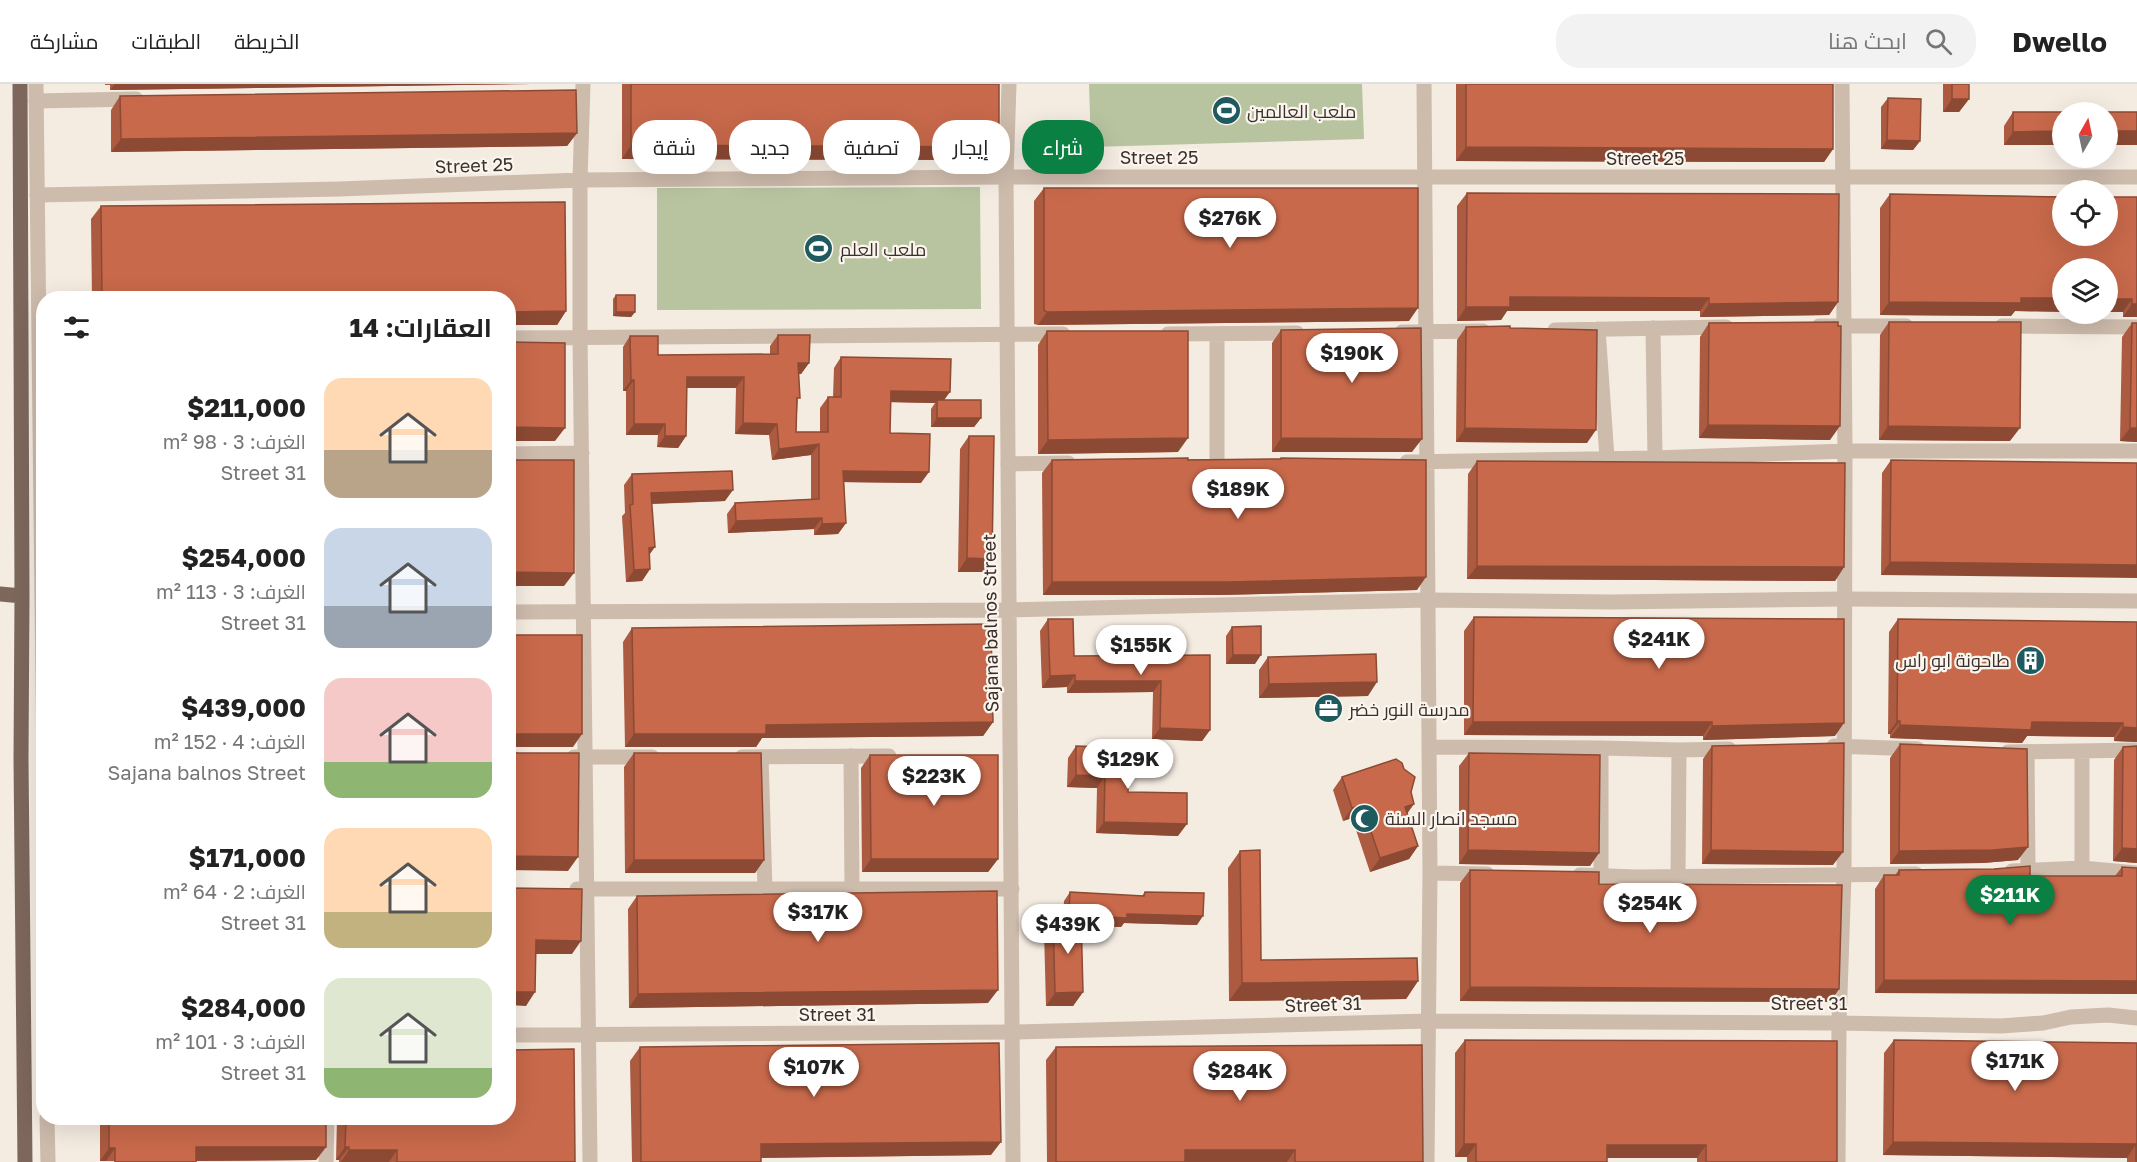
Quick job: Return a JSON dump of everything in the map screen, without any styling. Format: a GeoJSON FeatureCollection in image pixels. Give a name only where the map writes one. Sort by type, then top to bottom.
{"type":"FeatureCollection","features":[{"type":"Feature","properties":{"kind":"main road"},"geometry":{"type":"LineString","coordinates":[[20,84],[21,759],[25,1162]]}},
{"type":"Feature","properties":{"kind":"main road"},"geometry":{"type":"LineString","coordinates":[[0,594],[22,596]]}},
{"type":"Feature","properties":{"kind":"street"},"geometry":{"type":"LineString","coordinates":[[36,84],[40,291]]}},
{"type":"Feature","properties":{"kind":"street","name":"Sajana balnos Street"},"geometry":{"type":"LineString","coordinates":[[1009,84],[1006,177],[1008,610],[1005,757],[1012,890],[1013,1162]]}},
{"type":"Feature","properties":{"kind":"street"},"geometry":{"type":"LineString","coordinates":[[1424,84],[1430,873],[1427,1162]]}},
{"type":"Feature","properties":{"kind":"street"},"geometry":{"type":"LineString","coordinates":[[1838,1162],[1839,1023],[1844,875],[1845,451],[1842,84]]}},
{"type":"Feature","properties":{"kind":"street"},"geometry":{"type":"LineString","coordinates":[[579,90],[590,1162]]}},
{"type":"Feature","properties":{"kind":"street"},"geometry":{"type":"LineString","coordinates":[[36,101],[155,99]]}},
{"type":"Feature","properties":{"kind":"street","name":"Street 25"},"geometry":{"type":"LineString","coordinates":[[37,195],[350,189],[580,180],[1006,177],[2137,177]]}},
{"type":"Feature","properties":{"kind":"street"},"geometry":{"type":"LineString","coordinates":[[1808,326],[1926,326]]}},
{"type":"Feature","properties":{"kind":"street"},"geometry":{"type":"LineString","coordinates":[[1984,326],[2137,327]]}},
{"type":"Feature","properties":{"kind":"street"},"geometry":{"type":"LineString","coordinates":[[1541,330],[1736,327]]}},
{"type":"Feature","properties":{"kind":"street"},"geometry":{"type":"LineString","coordinates":[[1653,328],[1655,458]]}},
{"type":"Feature","properties":{"kind":"street"},"geometry":{"type":"LineString","coordinates":[[1598,329],[1607,459]]}},
{"type":"Feature","properties":{"kind":"street"},"geometry":{"type":"LineString","coordinates":[[1391,332],[1495,330]]}},
{"type":"Feature","properties":{"kind":"street"},"geometry":{"type":"LineString","coordinates":[[1159,334],[1310,333]]}},
{"type":"Feature","properties":{"kind":"street"},"geometry":{"type":"LineString","coordinates":[[516,338],[1077,334]]}},
{"type":"Feature","properties":{"kind":"street"},"geometry":{"type":"LineString","coordinates":[[1217,334],[1217,461]]}},
{"type":"Feature","properties":{"kind":"street"},"geometry":{"type":"LineString","coordinates":[[1391,462],[1655,458],[1845,451],[2137,451]]}},
{"type":"Feature","properties":{"kind":"street"},"geometry":{"type":"LineString","coordinates":[[516,454],[582,453]]}},
{"type":"Feature","properties":{"kind":"street"},"geometry":{"type":"LineString","coordinates":[[1008,464],[1078,463]]}},
{"type":"Feature","properties":{"kind":"street"},"geometry":{"type":"LineString","coordinates":[[516,612],[1008,610],[1427,600],[2137,601]]}},
{"type":"Feature","properties":{"kind":"street"},"geometry":{"type":"LineString","coordinates":[[1821,746],[1935,749]]}},
{"type":"Feature","properties":{"kind":"street"},"geometry":{"type":"LineString","coordinates":[[1429,747],[1679,750],[1750,748]]}},
{"type":"Feature","properties":{"kind":"street"},"geometry":{"type":"LineString","coordinates":[[1601,748],[1601,876]]}},
{"type":"Feature","properties":{"kind":"street"},"geometry":{"type":"LineString","coordinates":[[1678,876],[1679,750]]}},
{"type":"Feature","properties":{"kind":"street"},"geometry":{"type":"LineString","coordinates":[[1993,752],[2082,753],[2137,750]]}},
{"type":"Feature","properties":{"kind":"street"},"geometry":{"type":"LineString","coordinates":[[2027,753],[2028,869]]}},
{"type":"Feature","properties":{"kind":"street"},"geometry":{"type":"LineString","coordinates":[[2082,753],[2082,868]]}},
{"type":"Feature","properties":{"kind":"street"},"geometry":{"type":"LineString","coordinates":[[563,757],[667,756]]}},
{"type":"Feature","properties":{"kind":"street"},"geometry":{"type":"LineString","coordinates":[[726,756],[908,756]]}},
{"type":"Feature","properties":{"kind":"street"},"geometry":{"type":"LineString","coordinates":[[761,756],[765,889]]}},
{"type":"Feature","properties":{"kind":"street"},"geometry":{"type":"LineString","coordinates":[[851,756],[852,890]]}},
{"type":"Feature","properties":{"kind":"street"},"geometry":{"type":"LineString","coordinates":[[1995,872],[2082,868],[2137,873]]}},
{"type":"Feature","properties":{"kind":"street"},"geometry":{"type":"LineString","coordinates":[[1430,873],[1498,874]]}},
{"type":"Feature","properties":{"kind":"street"},"geometry":{"type":"LineString","coordinates":[[1567,875],[1926,874]]}},
{"type":"Feature","properties":{"kind":"street"},"geometry":{"type":"LineString","coordinates":[[564,889],[1012,890]]}},
{"type":"Feature","properties":{"kind":"street","name":"Street 31"},"geometry":{"type":"LineString","coordinates":[[516,1035],[1013,1032],[1428,1021],[2001,1026],[2043,1023],[2071,1017],[2108,1015],[2137,1018]]}},
{"type":"Feature","properties":{"kind":"street"},"geometry":{"type":"LineString","coordinates":[[47,1125],[48,1162]]}},
{"type":"Feature","properties":{"kind":"street"},"geometry":{"type":"LineString","coordinates":[[326,1162],[327,1125]]}},
{"type":"Feature","properties":{"kind":"green space","name":"ملعب العالمين"},"geometry":{"type":"Polygon","coordinates":[[[1089,84],[1362,84],[1364,139],[1104,147],[1104,120],[1090,120],[1089,84]]]}},
{"type":"Feature","properties":{"kind":"green space","name":"ملعب العلم"},"geometry":{"type":"Polygon","coordinates":[[[980,187],[981,309],[657,310],[657,188],[980,187]]]}},
{"type":"Feature","properties":{"kind":"building"},"geometry":{"type":"Polygon","coordinates":[[[631,84],[999,84],[999,120],[932,120],[932,147],[920,147],[920,120],[823,120],[823,146],[811,146],[811,120],[729,120],[729,146],[717,145],[717,120],[632,120],[631,145],[631,84]]]}},
{"type":"Feature","properties":{"kind":"building"},"geometry":{"type":"Polygon","coordinates":[[[1466,84],[1833,84],[1833,149],[1466,147],[1466,84]]]}},
{"type":"Feature","properties":{"kind":"building"},"geometry":{"type":"Polygon","coordinates":[[[1952,84],[1969,84],[1969,99],[1952,99],[1952,84]]]}},
{"type":"Feature","properties":{"kind":"building"},"geometry":{"type":"Polygon","coordinates":[[[576,90],[577,133],[121,139],[120,96],[576,90]]]}},
{"type":"Feature","properties":{"kind":"building"},"geometry":{"type":"Polygon","coordinates":[[[1888,98],[1921,99],[1920,141],[1887,140],[1888,98]]]}},
{"type":"Feature","properties":{"kind":"building"},"geometry":{"type":"Polygon","coordinates":[[[2013,112],[2052,112],[2052,131],[2013,132],[2013,112]]]}},
{"type":"Feature","properties":{"kind":"building"},"geometry":{"type":"Polygon","coordinates":[[[2118,112],[2137,112],[2137,131],[2118,131],[2118,112]]]}},
{"type":"Feature","properties":{"kind":"building"},"geometry":{"type":"Polygon","coordinates":[[[1044,188],[1418,188],[1418,308],[1047,312],[1044,310],[1044,188]]]}},
{"type":"Feature","properties":{"kind":"building"},"geometry":{"type":"Polygon","coordinates":[[[1467,193],[1839,194],[1838,302],[1709,304],[1709,298],[1510,297],[1510,307],[1466,307],[1467,193]]]}},
{"type":"Feature","properties":{"kind":"building"},"geometry":{"type":"Polygon","coordinates":[[[1890,194],[2052,197],[2052,246],[2118,246],[2118,197],[2137,197],[2137,304],[2132,304],[2132,299],[2118,299],[2118,258],[2052,258],[2052,298],[2021,298],[2021,303],[1889,302],[1890,194]]]}},
{"type":"Feature","properties":{"kind":"building"},"geometry":{"type":"Polygon","coordinates":[[[565,202],[566,311],[516,312],[516,291],[102,291],[101,206],[565,202]]]}},
{"type":"Feature","properties":{"kind":"building"},"geometry":{"type":"Polygon","coordinates":[[[616,295],[635,295],[635,312],[616,312],[616,295]]]}},
{"type":"Feature","properties":{"kind":"building"},"geometry":{"type":"Polygon","coordinates":[[[1838,322],[1838,326],[1841,326],[1840,426],[1708,425],[1709,323],[1838,322]]]}},
{"type":"Feature","properties":{"kind":"building"},"geometry":{"type":"Polygon","coordinates":[[[1889,322],[2021,322],[2020,428],[1888,426],[1889,322]]]}},
{"type":"Feature","properties":{"kind":"building"},"geometry":{"type":"Polygon","coordinates":[[[2132,323],[2137,323],[2137,428],[2130,428],[2132,323]]]}},
{"type":"Feature","properties":{"kind":"building"},"geometry":{"type":"Polygon","coordinates":[[[1510,326],[1510,328],[1597,330],[1596,430],[1465,428],[1466,327],[1510,326]]]}},
{"type":"Feature","properties":{"kind":"building"},"geometry":{"type":"Polygon","coordinates":[[[1421,328],[1422,439],[1281,438],[1281,330],[1421,328]]]}},
{"type":"Feature","properties":{"kind":"building"},"geometry":{"type":"Polygon","coordinates":[[[1047,331],[1188,331],[1188,438],[1048,440],[1047,331]]]}},
{"type":"Feature","properties":{"kind":"building"},"geometry":{"type":"Polygon","coordinates":[[[778,335],[810,335],[809,363],[798,363],[800,398],[797,398],[796,432],[828,432],[828,397],[841,397],[841,357],[951,359],[950,392],[891,391],[890,433],[930,434],[929,472],[843,471],[846,523],[822,524],[822,518],[736,521],[735,503],[819,499],[819,444],[779,449],[777,424],[743,423],[744,377],[687,377],[686,436],[665,436],[665,424],[634,424],[634,380],[631,380],[630,336],[658,336],[658,355],[778,354],[778,335]]]}},
{"type":"Feature","properties":{"kind":"building"},"geometry":{"type":"Polygon","coordinates":[[[516,342],[565,343],[565,428],[516,427],[516,342]]]}},
{"type":"Feature","properties":{"kind":"building"},"geometry":{"type":"Polygon","coordinates":[[[937,400],[981,400],[981,418],[937,418],[937,400]]]}},
{"type":"Feature","properties":{"kind":"building"},"geometry":{"type":"Polygon","coordinates":[[[969,436],[994,436],[992,559],[967,558],[969,436]]]}},
{"type":"Feature","properties":{"kind":"building"},"geometry":{"type":"Polygon","coordinates":[[[1188,458],[1188,460],[1281,458],[1426,460],[1426,577],[1229,582],[1052,582],[1052,460],[1188,458]]]}},
{"type":"Feature","properties":{"kind":"building"},"geometry":{"type":"Polygon","coordinates":[[[516,460],[574,460],[574,573],[516,572],[516,460]]]}},
{"type":"Feature","properties":{"kind":"building"},"geometry":{"type":"Polygon","coordinates":[[[1891,460],[2137,463],[2137,565],[1890,562],[1891,460]]]}},
{"type":"Feature","properties":{"kind":"building"},"geometry":{"type":"Polygon","coordinates":[[[1477,461],[1845,463],[1844,567],[1477,566],[1477,461]]]}},
{"type":"Feature","properties":{"kind":"building"},"geometry":{"type":"Polygon","coordinates":[[[732,471],[733,490],[651,493],[655,547],[649,548],[650,569],[634,570],[630,505],[633,504],[632,474],[732,471]]]}},
{"type":"Feature","properties":{"kind":"building"},"geometry":{"type":"Polygon","coordinates":[[[1474,617],[1844,619],[1844,723],[1712,726],[1712,722],[1473,722],[1474,617]]]}},
{"type":"Feature","properties":{"kind":"building"},"geometry":{"type":"Polygon","coordinates":[[[1048,619],[1073,619],[1074,656],[1210,655],[1210,730],[1160,728],[1161,681],[1075,681],[1075,675],[1050,676],[1048,619]]]}},
{"type":"Feature","properties":{"kind":"building"},"geometry":{"type":"Polygon","coordinates":[[[1898,619],[2137,622],[2137,728],[2123,727],[2123,723],[2032,722],[2031,730],[1900,725],[1900,721],[1897,721],[1898,619]]]}},
{"type":"Feature","properties":{"kind":"building"},"geometry":{"type":"Polygon","coordinates":[[[991,624],[993,722],[766,725],[766,734],[634,734],[632,628],[991,624]]]}},
{"type":"Feature","properties":{"kind":"building"},"geometry":{"type":"Polygon","coordinates":[[[1261,626],[1261,655],[1233,655],[1232,627],[1261,626]]]}},
{"type":"Feature","properties":{"kind":"building"},"geometry":{"type":"Polygon","coordinates":[[[516,635],[582,635],[582,734],[517,734],[516,635]]]}},
{"type":"Feature","properties":{"kind":"building"},"geometry":{"type":"Polygon","coordinates":[[[1376,654],[1377,682],[1269,684],[1268,657],[1376,654]]]}},
{"type":"Feature","properties":{"kind":"building"},"geometry":{"type":"Polygon","coordinates":[[[1844,743],[1843,852],[1711,850],[1712,746],[1844,743]]]}},
{"type":"Feature","properties":{"kind":"building"},"geometry":{"type":"Polygon","coordinates":[[[1900,744],[2027,749],[2028,847],[1993,850],[1899,851],[1900,744]]]}},
{"type":"Feature","properties":{"kind":"building"},"geometry":{"type":"Polygon","coordinates":[[[1076,746],[1129,748],[1128,792],[1187,793],[1187,824],[1104,822],[1105,776],[1076,775],[1076,746]]]}},
{"type":"Feature","properties":{"kind":"building"},"geometry":{"type":"Polygon","coordinates":[[[2137,746],[2137,849],[2122,848],[2123,747],[2137,746]]]}},
{"type":"Feature","properties":{"kind":"building"},"geometry":{"type":"Polygon","coordinates":[[[516,752],[579,753],[578,857],[516,856],[516,752]]]}},
{"type":"Feature","properties":{"kind":"building"},"geometry":{"type":"Polygon","coordinates":[[[634,753],[761,753],[764,860],[634,860],[634,753]]]}},
{"type":"Feature","properties":{"kind":"building"},"geometry":{"type":"Polygon","coordinates":[[[1469,753],[1600,755],[1599,853],[1468,850],[1469,753]]]}},
{"type":"Feature","properties":{"kind":"building"},"geometry":{"type":"Polygon","coordinates":[[[870,755],[998,755],[998,859],[871,859],[870,755]]]}},
{"type":"Feature","properties":{"kind":"building"},"geometry":{"type":"Polygon","coordinates":[[[1396,759],[1415,777],[1411,792],[1414,804],[1405,807],[1418,846],[1380,858],[1362,805],[1352,808],[1342,777],[1396,759]]]}},
{"type":"Feature","properties":{"kind":"building"},"geometry":{"type":"Polygon","coordinates":[[[1260,850],[1261,960],[1417,958],[1418,981],[1242,983],[1240,851],[1260,850]]]}},
{"type":"Feature","properties":{"kind":"building"},"geometry":{"type":"Polygon","coordinates":[[[2030,866],[2030,876],[2122,876],[2122,867],[2137,868],[2137,981],[1884,980],[1884,875],[1899,875],[1899,870],[1994,869],[2030,866]]]}},
{"type":"Feature","properties":{"kind":"building"},"geometry":{"type":"Polygon","coordinates":[[[1470,870],[1599,872],[1599,884],[1842,885],[1839,989],[1470,987],[1470,870]]]}},
{"type":"Feature","properties":{"kind":"building"},"geometry":{"type":"Polygon","coordinates":[[[516,888],[582,889],[581,941],[536,940],[535,992],[516,992],[516,888]]]}},
{"type":"Feature","properties":{"kind":"building"},"geometry":{"type":"Polygon","coordinates":[[[997,891],[998,990],[638,994],[637,896],[997,891]]]}},
{"type":"Feature","properties":{"kind":"building"},"geometry":{"type":"Polygon","coordinates":[[[1070,892],[1144,896],[1145,892],[1204,893],[1203,916],[1127,914],[1127,918],[1069,915],[1070,892]]]}},
{"type":"Feature","properties":{"kind":"building"},"geometry":{"type":"Polygon","coordinates":[[[1081,916],[1083,992],[1055,993],[1053,917],[1081,916]]]}},
{"type":"Feature","properties":{"kind":"building"},"geometry":{"type":"Polygon","coordinates":[[[1465,1040],[1837,1041],[1837,1162],[1706,1162],[1706,1145],[1607,1145],[1607,1162],[1476,1162],[1476,1144],[1464,1144],[1465,1040]]]}},
{"type":"Feature","properties":{"kind":"building"},"geometry":{"type":"Polygon","coordinates":[[[1894,1040],[2137,1043],[2137,1162],[2136,1144],[1893,1142],[1894,1040]]]}},
{"type":"Feature","properties":{"kind":"building"},"geometry":{"type":"Polygon","coordinates":[[[999,1043],[1001,1142],[761,1144],[761,1162],[641,1162],[640,1047],[999,1043]]]}},
{"type":"Feature","properties":{"kind":"building"},"geometry":{"type":"Polygon","coordinates":[[[1422,1045],[1423,1162],[1295,1162],[1295,1150],[1185,1150],[1185,1162],[1056,1162],[1056,1047],[1422,1045]]]}},
{"type":"Feature","properties":{"kind":"building"},"geometry":{"type":"Polygon","coordinates":[[[574,1049],[575,1162],[397,1162],[397,1150],[349,1150],[349,1147],[345,1147],[346,1125],[516,1125],[516,1050],[574,1049]]]}},
{"type":"Feature","properties":{"kind":"building"},"geometry":{"type":"Polygon","coordinates":[[[109,1125],[326,1125],[326,1147],[196,1147],[196,1162],[115,1162],[115,1148],[109,1148],[109,1125]]]}},
{"type":"Feature","properties":{"kind":"place","name":"ملعب العالمين"},"geometry":{"type":"Point","coordinates":[1226,111]}},
{"type":"Feature","properties":{"kind":"place","name":"ملعب العلم"},"geometry":{"type":"Point","coordinates":[819,249]}},
{"type":"Feature","properties":{"kind":"place","name":"طاحونة ابو راس"},"geometry":{"type":"Point","coordinates":[2031,660]}},
{"type":"Feature","properties":{"kind":"place","name":"مدرسة النور خضر"},"geometry":{"type":"Point","coordinates":[1328,709]}},
{"type":"Feature","properties":{"kind":"place","name":"مسجد انصار السنة"},"geometry":{"type":"Point","coordinates":[1364,818]}}]}
